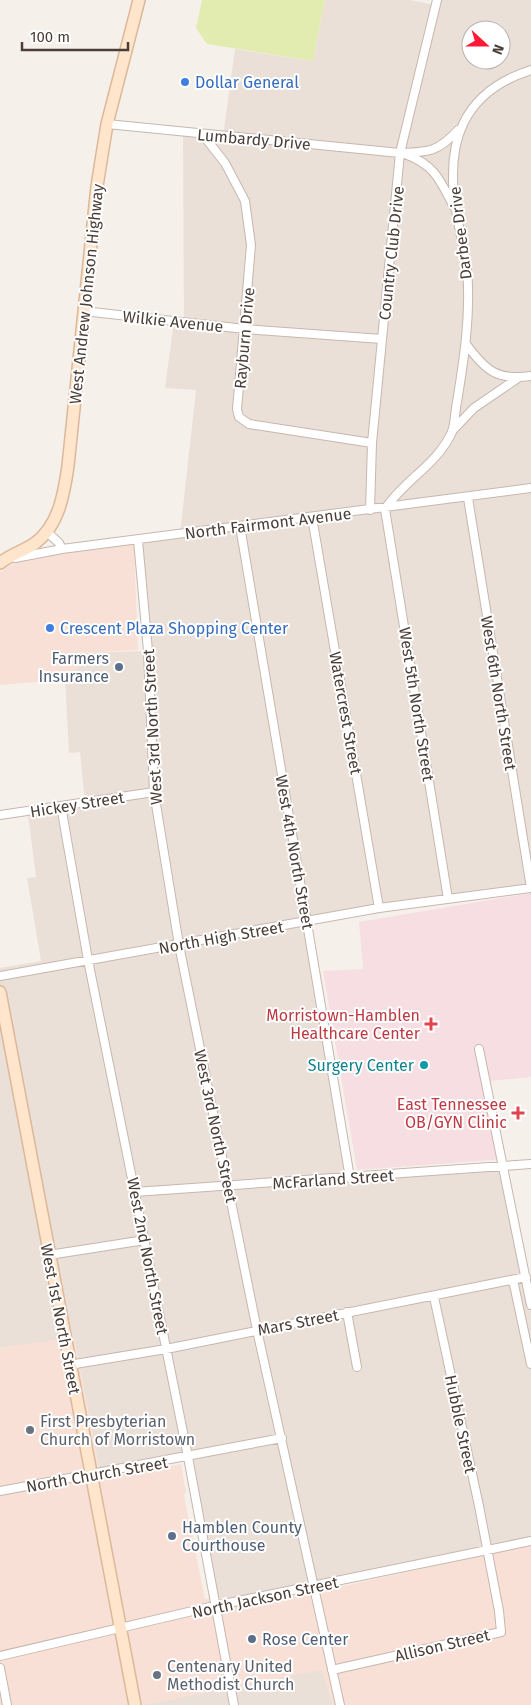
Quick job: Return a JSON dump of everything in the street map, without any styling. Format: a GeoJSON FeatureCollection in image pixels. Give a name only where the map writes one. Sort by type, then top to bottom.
{"type":"FeatureCollection","features":[{"type":"Feature","properties":{"kind":"main road","name":"West Andrew Johnson Highway"},"geometry":{"type":"LineString","coordinates":[[2,559],[34,544],[46,531],[60,507],[65,486],[83,311],[107,124],[139,0]]}},
{"type":"Feature","properties":{"kind":"main road","name":"West 1st North Street"},"geometry":{"type":"LineString","coordinates":[[0,992],[69,1365],[135,1705]]}},
{"type":"Feature","properties":{"kind":"street","name":"Country Club Drive"},"geometry":{"type":"LineString","coordinates":[[370,510],[372,443],[400,152],[437,0]]}},
{"type":"Feature","properties":{"kind":"street","name":"Darbee Drive"},"geometry":{"type":"LineString","coordinates":[[452,431],[466,344],[467,271],[456,209],[454,169],[458,130],[467,112],[501,82],[531,70]]}},
{"type":"Feature","properties":{"kind":"street","name":"Lumbardy Drive"},"geometry":{"type":"LineString","coordinates":[[107,124],[203,135],[400,152]]}},
{"type":"Feature","properties":{"kind":"street"},"geometry":{"type":"LineString","coordinates":[[400,152],[430,152],[445,145],[458,130]]}},
{"type":"Feature","properties":{"kind":"street","name":"Rayburn Drive"},"geometry":{"type":"LineString","coordinates":[[203,135],[225,163],[245,201],[251,245],[237,409],[239,417],[249,424],[372,443]]}},
{"type":"Feature","properties":{"kind":"street"},"geometry":{"type":"LineString","coordinates":[[400,152],[422,160],[435,172],[456,209]]}},
{"type":"Feature","properties":{"kind":"street","name":"Wilkie Avenue"},"geometry":{"type":"LineString","coordinates":[[83,311],[245,328],[382,339]]}},
{"type":"Feature","properties":{"kind":"street","name":"Darbee Drive"},"geometry":{"type":"LineString","coordinates":[[466,344],[480,364],[498,376],[518,378],[531,376]]}},
{"type":"Feature","properties":{"kind":"street","name":"Darbee Drive"},"geometry":{"type":"LineString","coordinates":[[385,509],[394,496],[428,466],[452,431],[474,408],[518,378]]}},
{"type":"Feature","properties":{"kind":"street","name":"North Fairmont Avenue"},"geometry":{"type":"LineString","coordinates":[[2,559],[62,549],[385,509],[531,488]]}},
{"type":"Feature","properties":{"kind":"street","name":"West 6th North Street"},"geometry":{"type":"LineString","coordinates":[[468,498],[531,888]]}},
{"type":"Feature","properties":{"kind":"street","name":"West 5th North Street"},"geometry":{"type":"LineString","coordinates":[[385,509],[448,899]]}},
{"type":"Feature","properties":{"kind":"street","name":"Watercrest Street"},"geometry":{"type":"LineString","coordinates":[[312,517],[379,908]]}},
{"type":"Feature","properties":{"kind":"street","name":"West 4th North Street"},"geometry":{"type":"LineString","coordinates":[[240,526],[350,1178]]}},
{"type":"Feature","properties":{"kind":"street"},"geometry":{"type":"LineString","coordinates":[[46,531],[59,543],[62,549]]}},
{"type":"Feature","properties":{"kind":"street","name":"West 3rd North Street"},"geometry":{"type":"LineString","coordinates":[[138,540],[148,651],[154,792],[179,945],[258,1330],[340,1705]]}},
{"type":"Feature","properties":{"kind":"street","name":"Hickey Street"},"geometry":{"type":"LineString","coordinates":[[0,815],[154,792]]}},
{"type":"Feature","properties":{"kind":"street","name":"West 2nd North Street"},"geometry":{"type":"LineString","coordinates":[[60,806],[88,960],[188,1457],[214,1606],[234,1705]]}},
{"type":"Feature","properties":{"kind":"street","name":"North High Street"},"geometry":{"type":"LineString","coordinates":[[0,976],[379,908],[531,888]]}},
{"type":"Feature","properties":{"kind":"street"},"geometry":{"type":"LineString","coordinates":[[479,1049],[531,1305]]}},
{"type":"Feature","properties":{"kind":"street","name":"McFarland Street"},"geometry":{"type":"LineString","coordinates":[[135,1192],[531,1164]]}},
{"type":"Feature","properties":{"kind":"street"},"geometry":{"type":"LineString","coordinates":[[49,1255],[145,1240]]}},
{"type":"Feature","properties":{"kind":"street","name":"Mars Street"},"geometry":{"type":"LineString","coordinates":[[69,1365],[434,1297],[526,1277]]}},
{"type":"Feature","properties":{"kind":"street"},"geometry":{"type":"LineString","coordinates":[[513,1280],[531,1364]]}},
{"type":"Feature","properties":{"kind":"street","name":"Hubble Street"},"geometry":{"type":"LineString","coordinates":[[434,1297],[487,1552]]}},
{"type":"Feature","properties":{"kind":"street"},"geometry":{"type":"LineString","coordinates":[[347,1312],[356,1367]]}},
{"type":"Feature","properties":{"kind":"street","name":"North Church Street"},"geometry":{"type":"LineString","coordinates":[[0,1491],[282,1438]]}},
{"type":"Feature","properties":{"kind":"street","name":"North Jackson Street"},"geometry":{"type":"LineString","coordinates":[[0,1656],[214,1606],[487,1552],[531,1541]]}},
{"type":"Feature","properties":{"kind":"street","name":"Allison Street"},"geometry":{"type":"LineString","coordinates":[[332,1670],[501,1632],[499,1611],[487,1552]]}},
{"type":"Feature","properties":{"kind":"street"},"geometry":{"type":"LineString","coordinates":[[0,1668],[7,1705]]}},
{"type":"Feature","properties":{"kind":"shaded area"},"geometry":{"type":"Polygon","coordinates":[[[325,0],[410,0],[435,5],[437,0],[531,0],[531,888],[307,922],[350,1178],[502,1165],[531,1305],[531,1541],[315,1587],[340,1705],[144,1705],[130,1627],[214,1606],[188,1457],[100,1473],[74,1338],[0,1348],[0,968],[41,961],[27,878],[36,877],[28,815],[85,803],[80,752],[69,753],[65,680],[77,679],[77,653],[147,651],[138,540],[180,534],[196,390],[165,388],[174,321],[184,322],[183,133],[223,136],[235,49],[313,61],[325,0]]]}},
{"type":"Feature","properties":{"kind":"shaded area"},"geometry":{"type":"Polygon","coordinates":[[[129,543],[134,544],[138,650],[78,653],[77,679],[0,685],[0,572],[17,561],[47,553],[129,543]]]}},
{"type":"Feature","properties":{"kind":"shaded area","name":"Morristown-Hamblen Healthcare Center"},"geometry":{"type":"Polygon","coordinates":[[[531,893],[531,1077],[490,1081],[506,1159],[357,1170],[323,971],[363,969],[359,922],[531,893]]]}},
{"type":"Feature","properties":{"kind":"shaded area"},"geometry":{"type":"Polygon","coordinates":[[[74,1337],[101,1478],[181,1464],[186,1492],[184,1495],[205,1599],[224,1597],[227,1612],[531,1545],[531,1705],[332,1705],[322,1670],[144,1705],[0,1705],[0,1348],[74,1337]]]}},
{"type":"Feature","properties":{"kind":"green space"},"geometry":{"type":"Polygon","coordinates":[[[202,0],[325,0],[313,61],[207,44],[196,28],[202,0]]]}},
{"type":"Feature","properties":{"kind":"place","name":"Dollar General"},"geometry":{"type":"Point","coordinates":[185,82]}},
{"type":"Feature","properties":{"kind":"place","name":"Crescent Plaza Shopping Center"},"geometry":{"type":"Point","coordinates":[50,628]}},
{"type":"Feature","properties":{"kind":"place","name":"Farmers Insurance"},"geometry":{"type":"Point","coordinates":[119,667]}},
{"type":"Feature","properties":{"kind":"place","name":"Morristown-Hamblen Healthcare Center"},"geometry":{"type":"Point","coordinates":[431,1024]}},
{"type":"Feature","properties":{"kind":"place","name":"Surgery Center"},"geometry":{"type":"Point","coordinates":[424,1065]}},
{"type":"Feature","properties":{"kind":"place","name":"East Tennessee OB/GYN Clinic"},"geometry":{"type":"Point","coordinates":[518,1113]}},
{"type":"Feature","properties":{"kind":"place","name":"First Presbyterian Church of Morristown"},"geometry":{"type":"Point","coordinates":[30,1430]}},
{"type":"Feature","properties":{"kind":"place","name":"Hamblen County Courthouse"},"geometry":{"type":"Point","coordinates":[172,1536]}},
{"type":"Feature","properties":{"kind":"place","name":"Rose Center"},"geometry":{"type":"Point","coordinates":[252,1639]}},
{"type":"Feature","properties":{"kind":"place","name":"Centenary United Methodist Church"},"geometry":{"type":"Point","coordinates":[157,1675]}}]}
